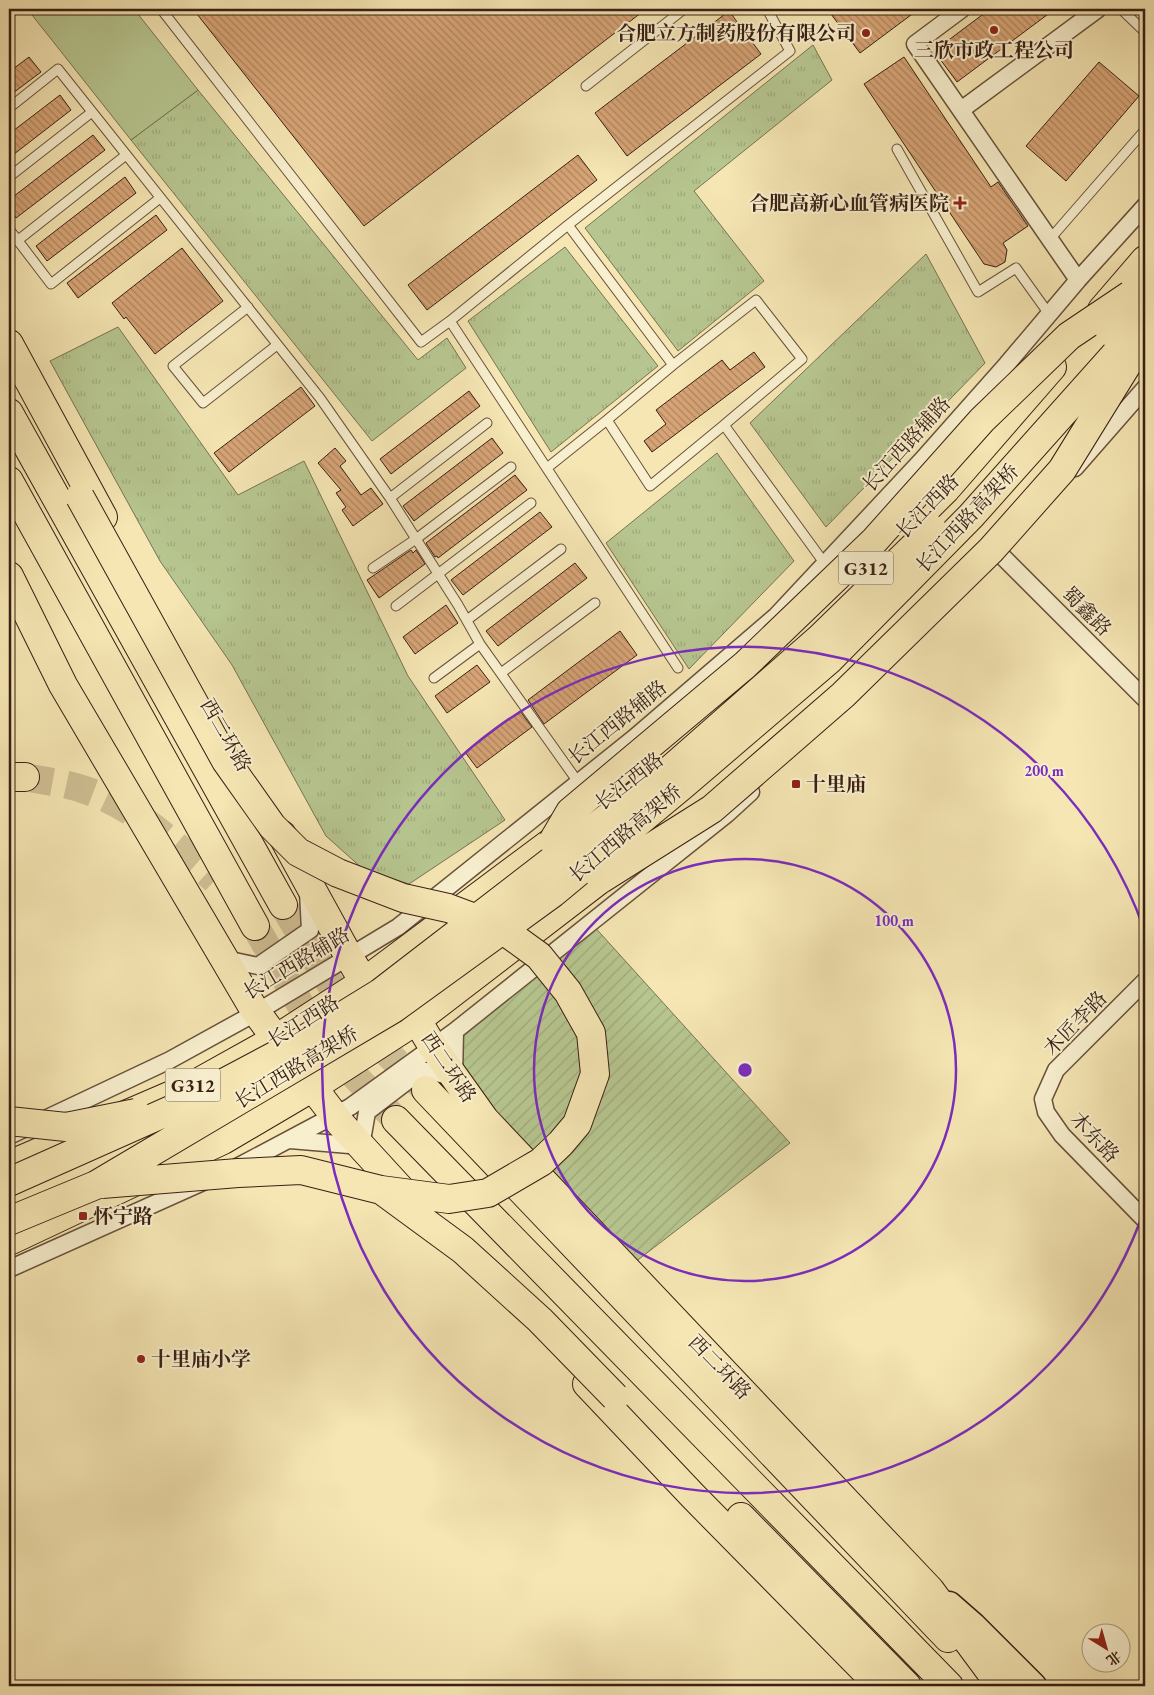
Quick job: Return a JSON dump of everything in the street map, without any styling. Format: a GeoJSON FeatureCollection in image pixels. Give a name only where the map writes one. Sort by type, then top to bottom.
{"type":"FeatureCollection","features":[{"type":"Feature","properties":{"kind":"highway","name":"长江西路"},"geometry":{"type":"LineString","coordinates":[[9,1165],[190,1087],[276,1039],[364,982],[553,841],[657,760],[814,621],[946,488],[1145,260]]}},
{"type":"Feature","properties":{"kind":"highway"},"geometry":{"type":"LineString","coordinates":[[553,841],[570,812],[745,665],[875,540],[982,420],[1069,336],[1145,284]]}},
{"type":"Feature","properties":{"kind":"highway","name":"长江西路高架桥"},"geometry":{"type":"LineString","coordinates":[[9,1182],[182,1104],[297,1044],[380,993],[672,768],[820,638],[955,507],[1145,292]]}},
{"type":"Feature","properties":{"kind":"highway","name":"长江西路高架桥"},"geometry":{"type":"LineString","coordinates":[[9,1221],[96,1185],[393,1008],[561,887],[830,659],[972,516],[1145,320]]}},
{"type":"Feature","properties":{"kind":"highway"},"geometry":{"type":"LineString","coordinates":[[601,879],[712,809],[843,695],[991,550],[1062,470],[1145,336]]}},
{"type":"Feature","properties":{"kind":"highway","name":"西二环路"},"geometry":{"type":"LineString","coordinates":[[9,344],[139,583],[275,821],[307,882],[364,982],[417,1020],[433,1047],[485,1120],[930,1590]]}},
{"type":"Feature","properties":{"kind":"highway"},"geometry":{"type":"LineString","coordinates":[[9,1241],[223,1140],[313,1087],[417,1020],[697,806],[848,674],[988,538],[1145,359]]}},
{"type":"Feature","properties":{"kind":"highway"},"geometry":{"type":"LineString","coordinates":[[9,366],[226,761],[272,826],[298,852],[338,873],[403,898],[448,908],[499,926],[538,956],[568,992],[591,1033],[595,1074],[577,1124],[541,1162],[488,1193],[449,1199],[381,1190],[302,1170],[238,1173],[96,1185]]}},
{"type":"Feature","properties":{"kind":"highway","name":"西二环路"},"geometry":{"type":"LineString","coordinates":[[9,413],[283,905]]}},
{"type":"Feature","properties":{"kind":"highway"},"geometry":{"type":"LineString","coordinates":[[9,481],[250,917],[215,880]]}},
{"type":"Feature","properties":{"kind":"highway"},"geometry":{"type":"LineString","coordinates":[[9,576],[63,685],[225,959],[257,1012],[334,1116],[475,1270],[618,1414],[700,1503],[880,1686]]}},
{"type":"Feature","properties":{"kind":"highway","name":"西二环路"},"geometry":{"type":"LineString","coordinates":[[426,1090],[994,1686]]}},
{"type":"Feature","properties":{"kind":"highway"},"geometry":{"type":"LineString","coordinates":[[9,1121],[66,1126],[182,1104]]}},
{"type":"Feature","properties":{"kind":"highway"},"geometry":{"type":"LineString","coordinates":[[396,1120],[949,1686]]}},
{"type":"Feature","properties":{"kind":"highway"},"geometry":{"type":"LineString","coordinates":[[381,1190],[464,1250],[540,1320],[615,1396],[744,1520],[908,1686]]}},
{"type":"Feature","properties":{"kind":"highway"},"geometry":{"type":"LineString","coordinates":[[930,1590],[1001,1686]]}},
{"type":"Feature","properties":{"kind":"main road","name":"西二环路"},"geometry":{"type":"LineString","coordinates":[[930,1590],[973,1626],[1033,1686]]}},
{"type":"Feature","properties":{"kind":"street"},"geometry":{"type":"LineString","coordinates":[[962,9],[915,44],[1078,280]]}},
{"type":"Feature","properties":{"kind":"street"},"geometry":{"type":"LineString","coordinates":[[961,110],[1098,9]]}},
{"type":"Feature","properties":{"kind":"street","name":"长江西路辅路"},"geometry":{"type":"LineString","coordinates":[[9,1136],[170,1060],[257,1012],[398,927],[634,738],[776,616],[941,438],[1145,206]]}},
{"type":"Feature","properties":{"kind":"street"},"geometry":{"type":"LineString","coordinates":[[9,1269],[251,1161],[350,1107],[455,1031],[728,814],[848,702],[1000,554],[1145,388]]}},
{"type":"Feature","properties":{"kind":"street","name":"蜀鑫路"},"geometry":{"type":"LineString","coordinates":[[1000,554],[1145,699]]}},
{"type":"Feature","properties":{"kind":"street"},"geometry":{"type":"LineString","coordinates":[[225,959],[258,966],[310,930],[307,882]]}},
{"type":"Feature","properties":{"kind":"street","name":"木匠李路"},"geometry":{"type":"LineString","coordinates":[[1043,1099],[1056,1070],[1145,982]]}},
{"type":"Feature","properties":{"kind":"street"},"geometry":{"type":"LineString","coordinates":[[290,1140],[360,1146],[367,1112],[422,1070],[454,1077],[455,1031]]}},
{"type":"Feature","properties":{"kind":"street","name":"木东路"},"geometry":{"type":"LineString","coordinates":[[1043,1099],[1046,1112],[1062,1135],[1145,1220]]}},
{"type":"Feature","properties":{"kind":"lane"},"geometry":{"type":"LineString","coordinates":[[9,13],[15,9]]}},
{"type":"Feature","properties":{"kind":"lane"},"geometry":{"type":"LineString","coordinates":[[161,9],[421,342],[790,51],[767,9]]}},
{"type":"Feature","properties":{"kind":"lane"},"geometry":{"type":"LineString","coordinates":[[586,86],[684,9]]}},
{"type":"Feature","properties":{"kind":"lane"},"geometry":{"type":"LineString","coordinates":[[1121,9],[1145,32]]}},
{"type":"Feature","properties":{"kind":"lane"},"geometry":{"type":"LineString","coordinates":[[9,108],[58,69],[320,398],[390,498],[439,574],[480,644],[578,782]]}},
{"type":"Feature","properties":{"kind":"lane"},"geometry":{"type":"LineString","coordinates":[[9,177],[92,112]]}},
{"type":"Feature","properties":{"kind":"lane"},"geometry":{"type":"LineString","coordinates":[[1050,239],[1145,130]]}},
{"type":"Feature","properties":{"kind":"lane"},"geometry":{"type":"LineString","coordinates":[[897,150],[978,292],[1016,268],[1049,314]]}},
{"type":"Feature","properties":{"kind":"lane"},"geometry":{"type":"LineString","coordinates":[[18,241],[126,155]]}},
{"type":"Feature","properties":{"kind":"lane"},"geometry":{"type":"LineString","coordinates":[[9,229],[51,284],[160,198]]}},
{"type":"Feature","properties":{"kind":"lane"},"geometry":{"type":"LineString","coordinates":[[568,225],[673,365]]}},
{"type":"Feature","properties":{"kind":"lane"},"geometry":{"type":"LineString","coordinates":[[547,468],[756,300],[802,359],[650,486],[607,420]]}},
{"type":"Feature","properties":{"kind":"lane"},"geometry":{"type":"LineString","coordinates":[[248,307],[173,366],[203,403],[277,345]]}},
{"type":"Feature","properties":{"kind":"lane"},"geometry":{"type":"LineString","coordinates":[[450,320],[678,668]]}},
{"type":"Feature","properties":{"kind":"lane"},"geometry":{"type":"LineString","coordinates":[[390,498],[487,423]]}},
{"type":"Feature","properties":{"kind":"lane"},"geometry":{"type":"LineString","coordinates":[[724,425],[825,564]]}},
{"type":"Feature","properties":{"kind":"lane"},"geometry":{"type":"LineString","coordinates":[[372,568],[416,539],[511,467]]}},
{"type":"Feature","properties":{"kind":"lane"},"geometry":{"type":"LineString","coordinates":[[396,606],[531,503]]}},
{"type":"Feature","properties":{"kind":"lane"},"geometry":{"type":"LineString","coordinates":[[467,620],[560,549]]}},
{"type":"Feature","properties":{"kind":"lane"},"geometry":{"type":"LineString","coordinates":[[501,672],[595,603]]}},
{"type":"Feature","properties":{"kind":"lane"},"geometry":{"type":"LineString","coordinates":[[434,678],[480,644]]}},
{"type":"Feature","properties":{"kind":"green space"},"geometry":{"type":"Polygon","coordinates":[[[40,9],[134,9],[198,90],[131,140],[32,15],[40,9]]]}},
{"type":"Feature","properties":{"kind":"green space"},"geometry":{"type":"Polygon","coordinates":[[[813,45],[832,80],[694,191],[764,281],[678,351],[585,228],[813,45]]]}},
{"type":"Feature","properties":{"kind":"green space"},"geometry":{"type":"Polygon","coordinates":[[[198,90],[418,360],[447,338],[466,368],[372,441],[131,140],[198,90]]]}},
{"type":"Feature","properties":{"kind":"green space"},"geometry":{"type":"Polygon","coordinates":[[[565,247],[658,366],[551,452],[468,321],[565,247]]]}},
{"type":"Feature","properties":{"kind":"green space"},"geometry":{"type":"Polygon","coordinates":[[[926,254],[985,363],[826,527],[750,423],[926,254]]]}},
{"type":"Feature","properties":{"kind":"green space"},"geometry":{"type":"Polygon","coordinates":[[[118,327],[238,495],[304,461],[408,676],[505,820],[409,884],[364,870],[326,836],[232,665],[160,561],[50,361],[118,327]]]}},
{"type":"Feature","properties":{"kind":"green space"},"geometry":{"type":"Polygon","coordinates":[[[717,453],[794,561],[689,669],[606,543],[717,453]]]}},
{"type":"Feature","properties":{"kind":"green space"},"geometry":{"type":"Polygon","coordinates":[[[591,923],[790,1143],[626,1269],[454,1077],[455,1031],[591,923]]]}},
{"type":"Feature","properties":{"kind":"building"},"geometry":{"type":"Polygon","coordinates":[[[193,9],[646,9],[364,226],[193,9]]]}},
{"type":"Feature","properties":{"kind":"building","name":"合肥立方制药股份有限公司"},"geometry":{"type":"Polygon","coordinates":[[[838,9],[919,9],[860,53],[831,14],[838,9]]]}},
{"type":"Feature","properties":{"kind":"building","name":"三欣市政工程公司"},"geometry":{"type":"Polygon","coordinates":[[[990,9],[1055,9],[957,82],[934,51],[990,9]]]}},
{"type":"Feature","properties":{"kind":"building"},"geometry":{"type":"Polygon","coordinates":[[[729,11],[761,54],[627,156],[595,113],[729,11]]]}},
{"type":"Feature","properties":{"kind":"building"},"geometry":{"type":"Polygon","coordinates":[[[29,57],[41,72],[9,96],[9,72],[29,57]]]}},
{"type":"Feature","properties":{"kind":"building"},"geometry":{"type":"Polygon","coordinates":[[[904,57],[991,187],[998,182],[1028,226],[1003,243],[1007,250],[1005,262],[996,267],[984,264],[864,84],[904,57]]]}},
{"type":"Feature","properties":{"kind":"building"},"geometry":{"type":"Polygon","coordinates":[[[1099,62],[1139,96],[1066,181],[1026,146],[1099,62]]]}},
{"type":"Feature","properties":{"kind":"building"},"geometry":{"type":"Polygon","coordinates":[[[60,95],[71,110],[9,158],[9,134],[60,95]]]}},
{"type":"Feature","properties":{"kind":"building"},"geometry":{"type":"Polygon","coordinates":[[[93,135],[105,150],[16,218],[9,208],[9,200],[93,135]]]}},
{"type":"Feature","properties":{"kind":"building"},"geometry":{"type":"Polygon","coordinates":[[[578,155],[597,180],[427,310],[408,285],[578,155]]]}},
{"type":"Feature","properties":{"kind":"building"},"geometry":{"type":"Polygon","coordinates":[[[125,177],[136,193],[47,261],[36,246],[125,177]]]}},
{"type":"Feature","properties":{"kind":"building"},"geometry":{"type":"Polygon","coordinates":[[[156,215],[167,230],[78,298],[67,283],[156,215]]]}},
{"type":"Feature","properties":{"kind":"building"},"geometry":{"type":"Polygon","coordinates":[[[182,248],[223,301],[155,354],[126,317],[124,319],[112,303],[182,248]]]}},
{"type":"Feature","properties":{"kind":"building"},"geometry":{"type":"Polygon","coordinates":[[[754,352],[765,367],[652,452],[644,441],[666,424],[656,410],[722,360],[730,370],[754,352]]]}},
{"type":"Feature","properties":{"kind":"building"},"geometry":{"type":"Polygon","coordinates":[[[301,387],[315,406],[229,472],[214,453],[301,387]]]}},
{"type":"Feature","properties":{"kind":"building"},"geometry":{"type":"Polygon","coordinates":[[[469,391],[480,406],[391,474],[380,459],[469,391]]]}},
{"type":"Feature","properties":{"kind":"building"},"geometry":{"type":"Polygon","coordinates":[[[492,438],[503,453],[414,521],[403,506],[492,438]]]}},
{"type":"Feature","properties":{"kind":"building"},"geometry":{"type":"Polygon","coordinates":[[[335,448],[346,461],[340,466],[361,495],[371,488],[383,504],[353,526],[342,510],[346,507],[336,493],[341,490],[318,463],[335,448]]]}},
{"type":"Feature","properties":{"kind":"building"},"geometry":{"type":"Polygon","coordinates":[[[515,475],[527,490],[438,558],[437,556],[435,557],[426,543],[515,475]]]}},
{"type":"Feature","properties":{"kind":"building"},"geometry":{"type":"Polygon","coordinates":[[[540,512],[552,527],[463,595],[451,580],[540,512]]]}},
{"type":"Feature","properties":{"kind":"building"},"geometry":{"type":"Polygon","coordinates":[[[411,550],[413,553],[416,550],[425,564],[379,598],[367,580],[411,550]]]}},
{"type":"Feature","properties":{"kind":"building"},"geometry":{"type":"Polygon","coordinates":[[[575,563],[587,578],[498,646],[486,631],[575,563]]]}},
{"type":"Feature","properties":{"kind":"building"},"geometry":{"type":"Polygon","coordinates":[[[446,605],[458,623],[415,654],[403,637],[446,605]]]}},
{"type":"Feature","properties":{"kind":"building"},"geometry":{"type":"Polygon","coordinates":[[[620,631],[637,655],[544,724],[528,700],[620,631]]]}},
{"type":"Feature","properties":{"kind":"building"},"geometry":{"type":"Polygon","coordinates":[[[477,665],[490,682],[447,713],[435,696],[477,665]]]}},
{"type":"Feature","properties":{"kind":"building"},"geometry":{"type":"Polygon","coordinates":[[[520,711],[532,727],[477,768],[465,752],[520,711]]]}},
{"type":"Feature","properties":{"kind":"tunnel"},"geometry":{"type":"LineString","coordinates":[[25,777],[78,788],[104,797],[121,806],[154,828],[215,880]]}},
{"type":"Feature","properties":{"kind":"tunnel"},"geometry":{"type":"LineString","coordinates":[[283,905],[329,982],[367,1034],[425,1089]]}},
{"type":"Feature","properties":{"kind":"tunnel"},"geometry":{"type":"LineString","coordinates":[[255,926],[300,1004],[336,1056],[396,1120]]}},
{"type":"Feature","properties":{"kind":"place","name":"三欣市政工程公司"},"geometry":{"type":"Point","coordinates":[994,30]}},
{"type":"Feature","properties":{"kind":"place","name":"合肥立方制药股份有限公司"},"geometry":{"type":"Point","coordinates":[866,33]}},
{"type":"Feature","properties":{"kind":"place","name":"合肥高新心血管病医院"},"geometry":{"type":"Point","coordinates":[960,203]}},
{"type":"Feature","properties":{"kind":"place","name":"十里庙"},"geometry":{"type":"Point","coordinates":[796,784]}},
{"type":"Feature","properties":{"kind":"place","name":"怀宁路"},"geometry":{"type":"Point","coordinates":[83,1216]}},
{"type":"Feature","properties":{"kind":"place","name":"十里庙小学"},"geometry":{"type":"Point","coordinates":[141,1359]}}]}
